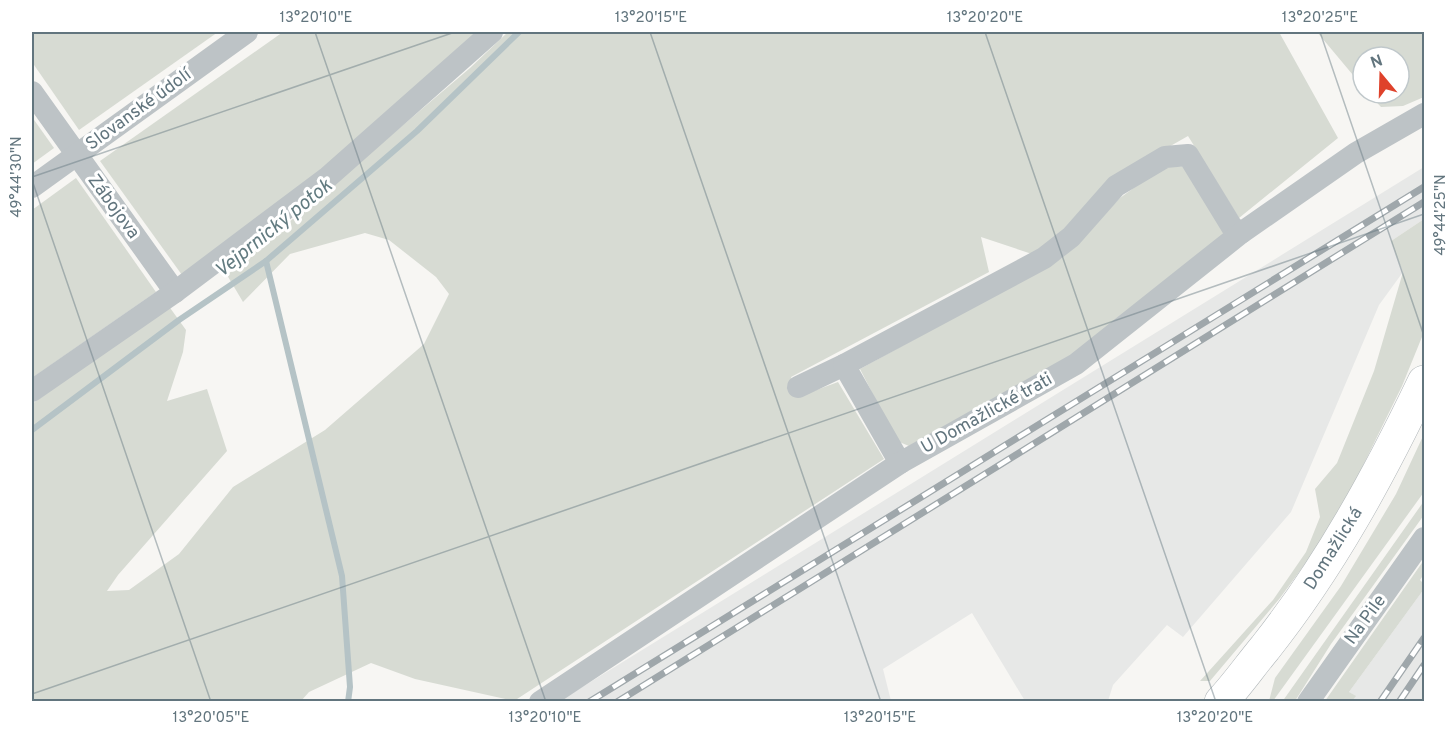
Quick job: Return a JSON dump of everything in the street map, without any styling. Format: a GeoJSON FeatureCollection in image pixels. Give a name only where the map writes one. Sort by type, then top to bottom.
{"type":"FeatureCollection","features":[{"type":"Feature","properties":{"kind":"main road","name":"Domažlická"},"geometry":{"type":"LineString","coordinates":[[1221,702],[1287,620],[1334,552],[1382,471],[1425,382]]}},
{"type":"Feature","properties":{"kind":"street","name":"Slovanské údolí"},"geometry":{"type":"LineString","coordinates":[[32,187],[247,32]]}},
{"type":"Feature","properties":{"kind":"street"},"geometry":{"type":"LineString","coordinates":[[32,392],[175,292],[328,177],[492,32]]}},
{"type":"Feature","properties":{"kind":"street","name":"Zábojova"},"geometry":{"type":"LineString","coordinates":[[32,92],[75,156],[175,292]]}},
{"type":"Feature","properties":{"kind":"street","name":"U Domažlické trati"},"geometry":{"type":"LineString","coordinates":[[540,702],[900,463],[1076,364],[1241,233],[1356,153],[1425,114]]}},
{"type":"Feature","properties":{"kind":"street"},"geometry":{"type":"LineString","coordinates":[[798,387],[844,365],[1044,258],[1071,237],[1116,186],[1165,157],[1188,155],[1232,227],[1241,233]]}},
{"type":"Feature","properties":{"kind":"street"},"geometry":{"type":"LineString","coordinates":[[844,365],[900,463]]}},
{"type":"Feature","properties":{"kind":"street","name":"Na Pile"},"geometry":{"type":"LineString","coordinates":[[1308,702],[1425,538]]}},
{"type":"Feature","properties":{"kind":"shaded area"},"geometry":{"type":"Polygon","coordinates":[[[32,32],[218,32],[79,130],[32,62],[32,32]]]}},
{"type":"Feature","properties":{"kind":"shaded area"},"geometry":{"type":"Polygon","coordinates":[[[283,32],[476,32],[382,123],[182,275],[100,161],[283,32]]]}},
{"type":"Feature","properties":{"kind":"shaded area"},"geometry":{"type":"Polygon","coordinates":[[[508,32],[1279,32],[1338,138],[1239,218],[1188,136],[1144,161],[1035,255],[981,237],[989,272],[791,377],[800,396],[838,382],[884,459],[514,701],[415,679],[371,663],[309,692],[301,701],[32,701],[32,404],[168,305],[186,330],[183,352],[167,401],[207,389],[227,451],[118,575],[107,591],[129,590],[179,554],[233,487],[325,430],[424,344],[449,294],[436,277],[389,240],[365,233],[290,254],[243,302],[227,275],[470,68],[508,32]]]}},
{"type":"Feature","properties":{"kind":"shaded area"},"geometry":{"type":"Polygon","coordinates":[[[1317,32],[1424,32],[1424,97],[1411,103],[1411,45],[1351,45],[1351,73],[1317,32]]]}},
{"type":"Feature","properties":{"kind":"shaded area"},"geometry":{"type":"Polygon","coordinates":[[[1379,105],[1405,105],[1403,106],[1381,107],[1379,105]]]}},
{"type":"Feature","properties":{"kind":"shaded area"},"geometry":{"type":"Polygon","coordinates":[[[32,117],[54,148],[32,164],[32,117]]]}},
{"type":"Feature","properties":{"kind":"shaded area"},"geometry":{"type":"Polygon","coordinates":[[[1165,165],[1186,167],[1224,224],[1223,238],[1073,355],[909,446],[897,441],[860,369],[1062,258],[1120,198],[1165,165]]]}},
{"type":"Feature","properties":{"kind":"shaded area"},"geometry":{"type":"Polygon","coordinates":[[[1424,167],[1424,219],[1391,241],[1403,272],[1379,305],[1291,512],[1183,637],[1167,625],[1113,685],[1108,701],[1025,701],[972,613],[883,669],[891,701],[558,702],[1424,167]]]}},
{"type":"Feature","properties":{"kind":"shaded area"},"geometry":{"type":"Polygon","coordinates":[[[76,178],[156,292],[32,378],[32,210],[76,178]]]}},
{"type":"Feature","properties":{"kind":"shaded area"},"geometry":{"type":"Polygon","coordinates":[[[1424,219],[1424,332],[1402,386],[1349,494],[1313,553],[1280,598],[1210,681],[1200,681],[1273,600],[1306,552],[1320,517],[1315,489],[1337,463],[1374,371],[1403,272],[1391,241],[1424,219]]]}},
{"type":"Feature","properties":{"kind":"shaded area"},"geometry":{"type":"Polygon","coordinates":[[[1424,434],[1424,492],[1273,701],[1269,701],[1275,678],[1341,586],[1396,494],[1424,434]]]}},
{"type":"Feature","properties":{"kind":"shaded area"},"geometry":{"type":"Polygon","coordinates":[[[1424,501],[1424,515],[1331,644],[1295,701],[1282,702],[1424,501]]]}},
{"type":"Feature","properties":{"kind":"shaded area"},"geometry":{"type":"Polygon","coordinates":[[[1424,560],[1424,574],[1420,580],[1424,584],[1424,589],[1349,692],[1356,696],[1352,701],[1325,701],[1424,560]]]}},
{"type":"Feature","properties":{"kind":"shaded area"},"geometry":{"type":"Polygon","coordinates":[[[1424,589],[1424,701],[1352,701],[1355,696],[1349,692],[1424,589]]]}},
{"type":"Feature","properties":{"kind":"waterway","name":"Vejprnický potok"},"geometry":{"type":"LineString","coordinates":[[32,430],[179,320],[266,261],[417,131],[519,32]]}},
{"type":"Feature","properties":{"kind":"waterway"},"geometry":{"type":"LineString","coordinates":[[266,261],[342,576],[350,687],[348,702]]}},
{"type":"Feature","properties":{"kind":"railway"},"geometry":{"type":"LineString","coordinates":[[589,702],[1424,187]]}},
{"type":"Feature","properties":{"kind":"railway"},"geometry":{"type":"LineString","coordinates":[[617,702],[1424,202]]}},
{"type":"Feature","properties":{"kind":"railway"},"geometry":{"type":"LineString","coordinates":[[1380,702],[1424,638]]}},
{"type":"Feature","properties":{"kind":"railway"},"geometry":{"type":"LineString","coordinates":[[1399,702],[1424,665]]}}]}
